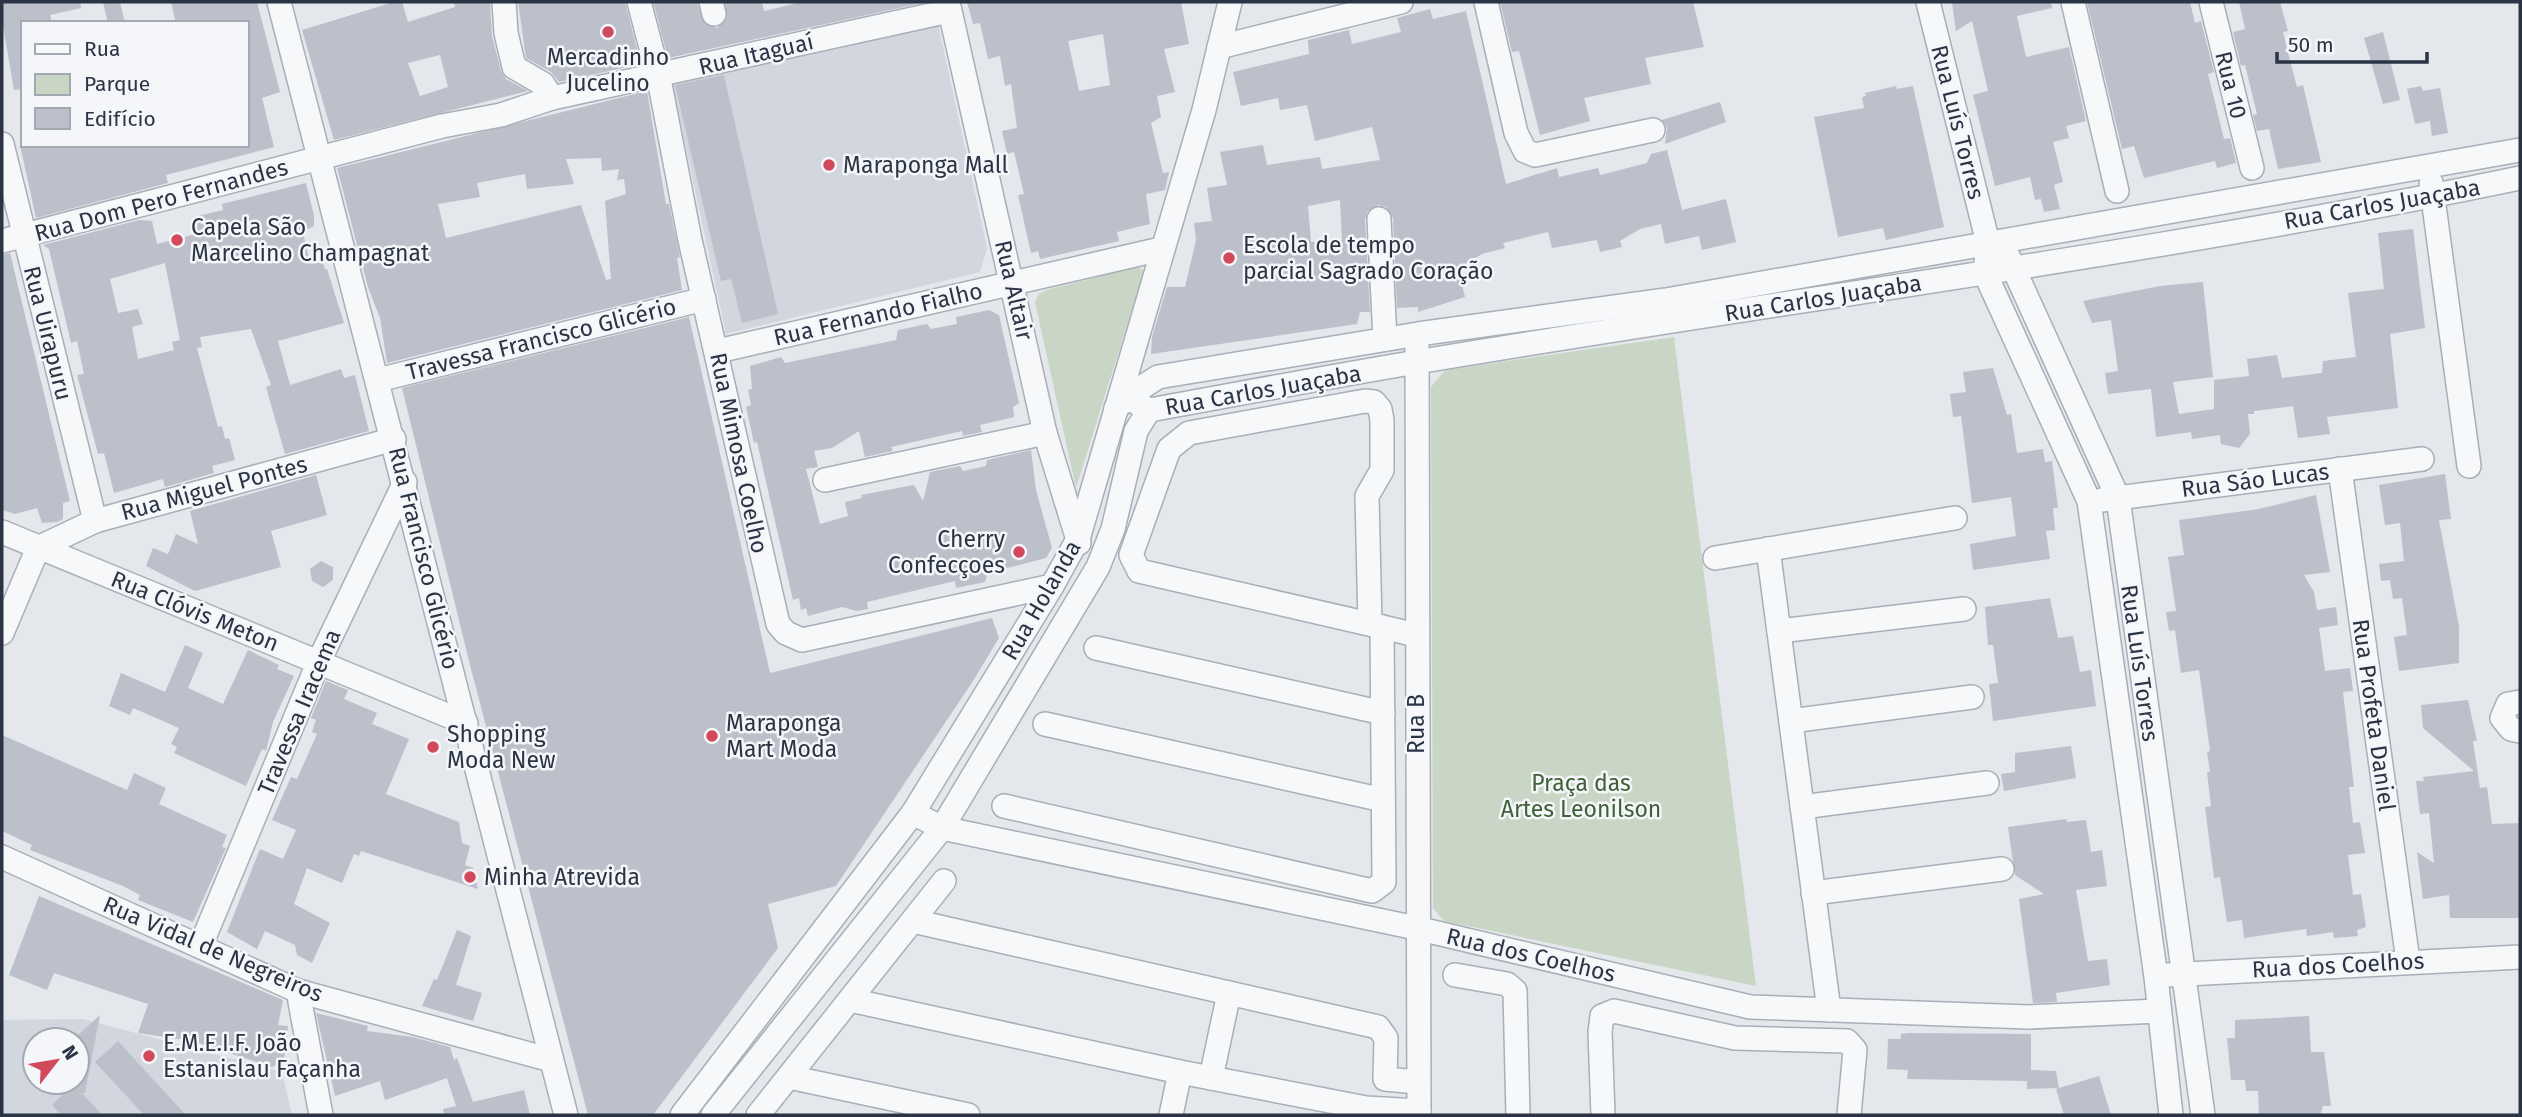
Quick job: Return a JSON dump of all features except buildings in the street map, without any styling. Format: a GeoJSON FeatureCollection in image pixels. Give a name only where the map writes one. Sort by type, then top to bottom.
{"type":"FeatureCollection","features":[{"type":"Feature","properties":{"kind":"street","name":"Rua Francisco Glicério"},"geometry":{"type":"LineString","coordinates":[[279,2],[379,380],[565,1115]]}},
{"type":"Feature","properties":{"kind":"street"},"geometry":{"type":"LineString","coordinates":[[504,2],[506,33],[514,67],[543,84],[552,98]]}},
{"type":"Feature","properties":{"kind":"street","name":"Rua Mimosa Coelho"},"geometry":{"type":"LineString","coordinates":[[639,2],[658,74],[704,299],[718,351],[775,617],[786,633],[802,640],[1052,586]]}},
{"type":"Feature","properties":{"kind":"street","name":"Rua Holanda"},"geometry":{"type":"LineString","coordinates":[[682,1115],[913,813],[1078,539],[1123,395],[1160,249],[1204,110],[1230,2]]}},
{"type":"Feature","properties":{"kind":"street"},"geometry":{"type":"LineString","coordinates":[[1219,47],[1401,2]]}},
{"type":"Feature","properties":{"kind":"street"},"geometry":{"type":"LineString","coordinates":[[1486,2],[1516,133],[1525,150],[1535,155],[1653,130]]}},
{"type":"Feature","properties":{"kind":"street","name":"Rua Luís Torres"},"geometry":{"type":"LineString","coordinates":[[1928,2],[1988,243],[1985,273],[2089,502],[2156,977],[2171,1115]]}},
{"type":"Feature","properties":{"kind":"street"},"geometry":{"type":"LineString","coordinates":[[2073,2],[2116,191]]}},
{"type":"Feature","properties":{"kind":"street","name":"Rua 10"},"geometry":{"type":"LineString","coordinates":[[2211,2],[2252,168]]}},
{"type":"Feature","properties":{"kind":"street","name":"Rua Itaguaí"},"geometry":{"type":"LineString","coordinates":[[319,159],[442,126],[501,115],[552,98],[949,6]]}},
{"type":"Feature","properties":{"kind":"street","name":"Rua Altair"},"geometry":{"type":"LineString","coordinates":[[949,6],[1014,283],[1045,433],[1078,539],[1095,574]]}},
{"type":"Feature","properties":{"kind":"street","name":"Rua Uirapuru"},"geometry":{"type":"LineString","coordinates":[[2,145],[95,521]]}},
{"type":"Feature","properties":{"kind":"street","name":"Rua Carlos Juaçaba"},"geometry":{"type":"LineString","coordinates":[[1123,395],[1158,377],[1385,339],[1679,298],[1930,256],[1988,243],[2520,150]]}},
{"type":"Feature","properties":{"kind":"street","name":"Rua Dom Pero Fernandes"},"geometry":{"type":"LineString","coordinates":[[2,241],[319,159]]}},
{"type":"Feature","properties":{"kind":"street"},"geometry":{"type":"LineString","coordinates":[[2429,166],[2469,466]]}},
{"type":"Feature","properties":{"kind":"street","name":"Rua Carlos Juaçaba"},"geometry":{"type":"LineString","coordinates":[[1123,395],[1149,410],[1416,362],[1985,273],[2433,196],[2520,178]]}},
{"type":"Feature","properties":{"kind":"street"},"geometry":{"type":"LineString","coordinates":[[1379,219],[1385,339]]}},
{"type":"Feature","properties":{"kind":"street","name":"Rua Luís Torres"},"geometry":{"type":"LineString","coordinates":[[1988,243],[2007,255],[2118,498],[2203,1115]]}},
{"type":"Feature","properties":{"kind":"street","name":"Rua Fernando Fialho"},"geometry":{"type":"LineString","coordinates":[[718,351],[1160,249]]}},
{"type":"Feature","properties":{"kind":"street","name":"Travessa Francisco Glicério"},"geometry":{"type":"LineString","coordinates":[[379,380],[704,299]]}},
{"type":"Feature","properties":{"kind":"street","name":"Rua B"},"geometry":{"type":"LineString","coordinates":[[1418,334],[1416,928],[1419,1113]]}},
{"type":"Feature","properties":{"kind":"street"},"geometry":{"type":"LineString","coordinates":[[1004,806],[1372,891],[1384,882],[1383,713],[1376,626],[1367,496],[1382,470],[1380,409],[1374,402],[1364,401],[1189,433],[1175,441],[1169,449],[1131,555],[1139,571],[1376,626],[1416,635]]}},
{"type":"Feature","properties":{"kind":"street","name":"Rua Holanda"},"geometry":{"type":"LineString","coordinates":[[713,1115],[942,828],[1095,574],[1113,528],[1136,430],[1149,410]]}},
{"type":"Feature","properties":{"kind":"street"},"geometry":{"type":"LineString","coordinates":[[825,480],[1045,433]]}},
{"type":"Feature","properties":{"kind":"street","name":"Rua Miguel Pontes"},"geometry":{"type":"LineString","coordinates":[[38,548],[95,521],[394,439]]}},
{"type":"Feature","properties":{"kind":"street","name":"Rua Sáo Lucas"},"geometry":{"type":"LineString","coordinates":[[2089,502],[2422,459]]}},
{"type":"Feature","properties":{"kind":"street","name":"Rua Profeta Daniel"},"geometry":{"type":"LineString","coordinates":[[2340,469],[2408,961]]}},
{"type":"Feature","properties":{"kind":"street","name":"Travessa Iracema"},"geometry":{"type":"LineString","coordinates":[[201,945],[319,661],[405,482]]}},
{"type":"Feature","properties":{"kind":"street"},"geometry":{"type":"LineString","coordinates":[[1715,558],[1955,518]]}},
{"type":"Feature","properties":{"kind":"street","name":"Rua Clóvis Meton"},"geometry":{"type":"LineString","coordinates":[[2,532],[466,723]]}},
{"type":"Feature","properties":{"kind":"street"},"geometry":{"type":"LineString","coordinates":[[2,633],[38,548]]}},
{"type":"Feature","properties":{"kind":"street"},"geometry":{"type":"LineString","coordinates":[[1768,549],[1829,1010]]}},
{"type":"Feature","properties":{"kind":"street"},"geometry":{"type":"LineString","coordinates":[[1779,631],[1964,609]]}},
{"type":"Feature","properties":{"kind":"street"},"geometry":{"type":"LineString","coordinates":[[1096,648],[1383,713]]}},
{"type":"Feature","properties":{"kind":"street"},"geometry":{"type":"LineString","coordinates":[[1791,721],[1972,697]]}},
{"type":"Feature","properties":{"kind":"street"},"geometry":{"type":"LineString","coordinates":[[2520,702],[2508,704],[2502,718],[2511,729],[2520,731]]}},
{"type":"Feature","properties":{"kind":"street"},"geometry":{"type":"LineString","coordinates":[[1045,724],[1383,800]]}},
{"type":"Feature","properties":{"kind":"street"},"geometry":{"type":"LineString","coordinates":[[1802,807],[1987,783]]}},
{"type":"Feature","properties":{"kind":"street","name":"Rua dos Coelhos"},"geometry":{"type":"LineString","coordinates":[[913,813],[942,828],[1416,928],[1750,1007],[2029,1017],[2160,1011]]}},
{"type":"Feature","properties":{"kind":"street","name":"Rua Vidal de Negreiros"},"geometry":{"type":"LineString","coordinates":[[2,857],[298,991],[551,1060]]}},
{"type":"Feature","properties":{"kind":"street"},"geometry":{"type":"LineString","coordinates":[[1814,893],[2002,869]]}},
{"type":"Feature","properties":{"kind":"street"},"geometry":{"type":"LineString","coordinates":[[758,1115],[944,881]]}},
{"type":"Feature","properties":{"kind":"street"},"geometry":{"type":"LineString","coordinates":[[913,921],[1378,1027],[1386,1038],[1385,1079],[1418,1082]]}},
{"type":"Feature","properties":{"kind":"street","name":"Rua dos Coelhos"},"geometry":{"type":"LineString","coordinates":[[2156,977],[2182,973],[2520,957]]}},
{"type":"Feature","properties":{"kind":"street"},"geometry":{"type":"LineString","coordinates":[[1455,975],[1507,984],[1516,991],[1518,1115]]}},
{"type":"Feature","properties":{"kind":"street"},"geometry":{"type":"LineString","coordinates":[[298,991],[321,1115]]}},
{"type":"Feature","properties":{"kind":"street"},"geometry":{"type":"LineString","coordinates":[[1211,1078],[1229,993]]}},
{"type":"Feature","properties":{"kind":"street"},"geometry":{"type":"LineString","coordinates":[[850,1000],[1180,1072],[1386,1112],[1419,1113]]}},
{"type":"Feature","properties":{"kind":"street"},"geometry":{"type":"LineString","coordinates":[[1603,1115],[1600,1032],[1602,1016],[1614,1011],[1735,1038],[1847,1041],[1855,1050],[1849,1115]]}},
{"type":"Feature","properties":{"kind":"street"},"geometry":{"type":"LineString","coordinates":[[1171,1115],[1180,1072]]}},
{"type":"Feature","properties":{"kind":"street"},"geometry":{"type":"LineString","coordinates":[[789,1077],[968,1115]]}},
{"type":"Feature","properties":{"kind":"shaded area","name":"Maraponga Mall"},"geometry":{"type":"Polygon","coordinates":[[[938,24],[987,248],[980,272],[726,334],[672,82],[938,24]]]}},
{"type":"Feature","properties":{"kind":"shaded area","name":"E.M.E.I.F. João Estanislau Façanha"},"geometry":{"type":"Polygon","coordinates":[[[83,1019],[282,1072],[292,1115],[2,1115],[2,1020],[83,1019]]]}},
{"type":"Feature","properties":{"kind":"green space"},"geometry":{"type":"Polygon","coordinates":[[[1138,267],[1144,271],[1076,488],[1035,302],[1039,294],[1046,290],[1138,267]]]}},
{"type":"Feature","properties":{"kind":"green space","name":"Praça das Artes Leonilson"},"geometry":{"type":"Polygon","coordinates":[[[1674,337],[1756,986],[1444,921],[1433,908],[1431,387],[1445,370],[1674,337]]]}},
{"type":"Feature","properties":{"kind":"place","name":"Mercadinho Jucelino"},"geometry":{"type":"Point","coordinates":[608,32]}},
{"type":"Feature","properties":{"kind":"place","name":"Maraponga Mall"},"geometry":{"type":"Point","coordinates":[829,165]}},
{"type":"Feature","properties":{"kind":"place","name":"Capela São Marcelino Champagnat"},"geometry":{"type":"Point","coordinates":[177,240]}},
{"type":"Feature","properties":{"kind":"place","name":"Escola de tempo parcial Sagrado Coração"},"geometry":{"type":"Point","coordinates":[1229,258]}},
{"type":"Feature","properties":{"kind":"place","name":"Cherry Confecçoes"},"geometry":{"type":"Point","coordinates":[1019,552]}},
{"type":"Feature","properties":{"kind":"place","name":"Maraponga Mart Moda"},"geometry":{"type":"Point","coordinates":[712,736]}},
{"type":"Feature","properties":{"kind":"place","name":"Shopping Moda New"},"geometry":{"type":"Point","coordinates":[433,747]}},
{"type":"Feature","properties":{"kind":"place","name":"Minha Atrevida"},"geometry":{"type":"Point","coordinates":[470,877]}},
{"type":"Feature","properties":{"kind":"place","name":"E.M.E.I.F. João Estanislau Façanha"},"geometry":{"type":"Point","coordinates":[149,1056]}}]}
